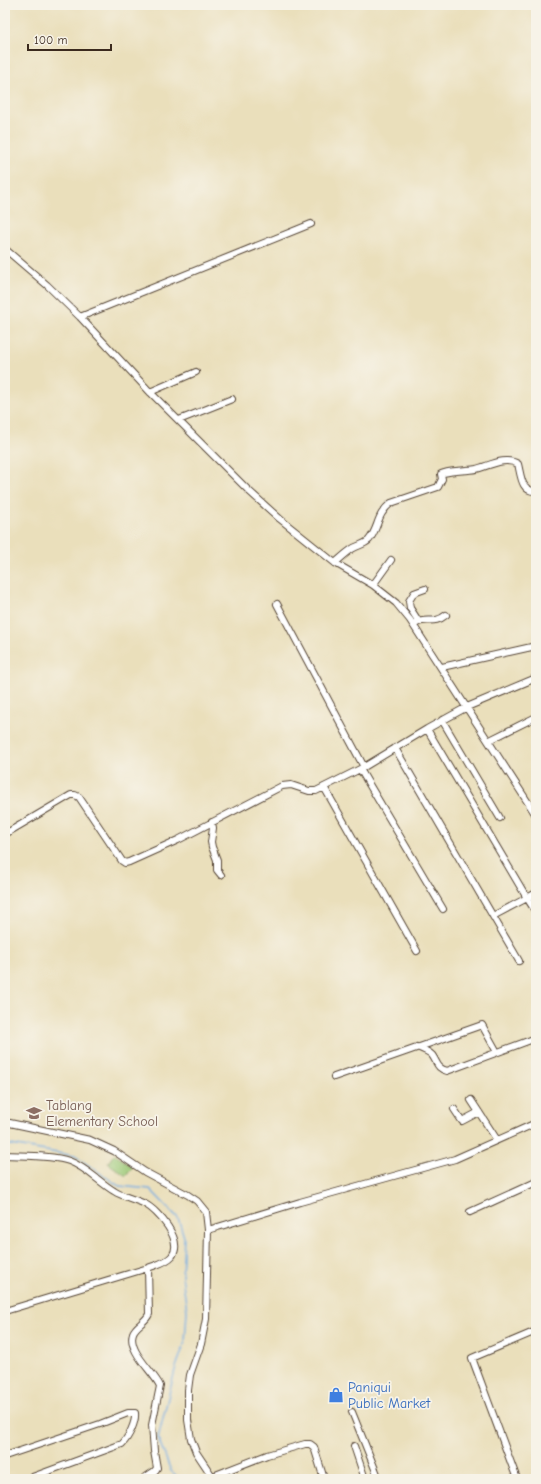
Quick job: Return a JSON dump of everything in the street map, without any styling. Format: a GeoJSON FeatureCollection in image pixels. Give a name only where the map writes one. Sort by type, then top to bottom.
{"type":"FeatureCollection","features":[{"type":"Feature","properties":{"kind":"street"},"geometry":{"type":"LineString","coordinates":[[80,317],[311,224]]}},
{"type":"Feature","properties":{"kind":"street"},"geometry":{"type":"LineString","coordinates":[[5,249],[80,317],[150,392],[249,491],[280,519],[336,563],[373,585],[396,602],[416,623]]}},
{"type":"Feature","properties":{"kind":"street"},"geometry":{"type":"LineString","coordinates":[[150,392],[196,372]]}},
{"type":"Feature","properties":{"kind":"street"},"geometry":{"type":"LineString","coordinates":[[178,420],[232,399]]}},
{"type":"Feature","properties":{"kind":"street"},"geometry":{"type":"LineString","coordinates":[[336,563],[354,548],[365,544],[370,539],[378,518],[385,508],[391,503],[438,487],[442,479],[441,474],[476,469],[499,462],[513,461],[518,464],[522,484],[527,489],[536,491]]}},
{"type":"Feature","properties":{"kind":"street"},"geometry":{"type":"LineString","coordinates":[[373,585],[391,560]]}},
{"type":"Feature","properties":{"kind":"street"},"geometry":{"type":"LineString","coordinates":[[425,589],[414,593],[409,601],[416,623],[442,668],[536,815]]}},
{"type":"Feature","properties":{"kind":"street"},"geometry":{"type":"LineString","coordinates":[[277,604],[362,768],[443,909]]}},
{"type":"Feature","properties":{"kind":"street"},"geometry":{"type":"LineString","coordinates":[[416,623],[422,620],[429,622],[440,619],[446,615]]}},
{"type":"Feature","properties":{"kind":"street"},"geometry":{"type":"LineString","coordinates":[[442,668],[536,646]]}},
{"type":"Feature","properties":{"kind":"street"},"geometry":{"type":"LineString","coordinates":[[5,834],[71,795],[75,795],[78,797],[122,861],[125,863],[130,862],[178,840],[286,785],[291,785],[309,791],[324,787],[362,768],[442,720],[467,707],[536,678]]}},
{"type":"Feature","properties":{"kind":"street"},"geometry":{"type":"LineString","coordinates":[[488,740],[536,717]]}},
{"type":"Feature","properties":{"kind":"street"},"geometry":{"type":"LineString","coordinates":[[442,720],[500,818]]}},
{"type":"Feature","properties":{"kind":"street"},"geometry":{"type":"LineString","coordinates":[[427,729],[536,912]]}},
{"type":"Feature","properties":{"kind":"street"},"geometry":{"type":"LineString","coordinates":[[395,748],[519,962]]}},
{"type":"Feature","properties":{"kind":"street"},"geometry":{"type":"LineString","coordinates":[[324,787],[417,951]]}},
{"type":"Feature","properties":{"kind":"street"},"geometry":{"type":"LineString","coordinates":[[212,822],[211,842],[217,860],[217,870],[221,875]]}},
{"type":"Feature","properties":{"kind":"street"},"geometry":{"type":"LineString","coordinates":[[493,916],[536,893]]}},
{"type":"Feature","properties":{"kind":"street"},"geometry":{"type":"LineString","coordinates":[[334,1077],[482,1025],[497,1052]]}},
{"type":"Feature","properties":{"kind":"street"},"geometry":{"type":"LineString","coordinates":[[417,1047],[431,1054],[436,1064],[441,1069],[447,1071],[536,1038]]}},
{"type":"Feature","properties":{"kind":"street"},"geometry":{"type":"LineString","coordinates":[[471,1100],[497,1140]]}},
{"type":"Feature","properties":{"kind":"street"},"geometry":{"type":"LineString","coordinates":[[454,1109],[462,1121],[479,1112]]}},
{"type":"Feature","properties":{"kind":"street"},"geometry":{"type":"LineString","coordinates":[[5,1122],[90,1140],[114,1151],[145,1172],[198,1202],[206,1212],[208,1230],[206,1319],[201,1344],[190,1375],[188,1420],[191,1439],[202,1461],[214,1478],[267,1455],[305,1444],[310,1444],[314,1447],[324,1479]]}},
{"type":"Feature","properties":{"kind":"street"},"geometry":{"type":"LineString","coordinates":[[208,1230],[300,1202],[456,1159],[536,1122]]}},
{"type":"Feature","properties":{"kind":"street"},"geometry":{"type":"LineString","coordinates":[[5,1155],[58,1158],[68,1161],[87,1171],[115,1192],[146,1205],[161,1216],[171,1231],[174,1240],[174,1250],[172,1256],[167,1260],[148,1268],[5,1312]]}},
{"type":"Feature","properties":{"kind":"street"},"geometry":{"type":"LineString","coordinates":[[470,1212],[536,1182]]}},
{"type":"Feature","properties":{"kind":"street"},"geometry":{"type":"LineString","coordinates":[[144,1479],[146,1476],[152,1474],[157,1468],[152,1430],[160,1386],[138,1356],[132,1342],[133,1334],[136,1328],[147,1319],[149,1314],[148,1268]]}},
{"type":"Feature","properties":{"kind":"street"},"geometry":{"type":"LineString","coordinates":[[517,1479],[472,1358],[536,1331]]}},
{"type":"Feature","properties":{"kind":"street"},"geometry":{"type":"LineString","coordinates":[[352,1412],[379,1479]]}},
{"type":"Feature","properties":{"kind":"street"},"geometry":{"type":"LineString","coordinates":[[5,1456],[128,1413],[135,1413],[125,1441],[122,1444],[27,1479]]}},
{"type":"Feature","properties":{"kind":"street"},"geometry":{"type":"LineString","coordinates":[[354,1446],[365,1479]]}},
{"type":"Feature","properties":{"kind":"green space"},"geometry":{"type":"Polygon","coordinates":[[[114,1154],[133,1167],[126,1176],[108,1163],[114,1154]]]}},
{"type":"Feature","properties":{"kind":"waterway"},"geometry":{"type":"LineString","coordinates":[[5,1144],[75,1156],[119,1186],[150,1189],[178,1218],[184,1237],[182,1276],[187,1311],[185,1342],[175,1370],[158,1438],[171,1471],[180,1479]]}},
{"type":"Feature","properties":{"kind":"place","name":"Tablang Elementary School"},"geometry":{"type":"Point","coordinates":[34,1113]}},
{"type":"Feature","properties":{"kind":"place","name":"Paniqui Public Market"},"geometry":{"type":"Point","coordinates":[336,1395]}}]}
